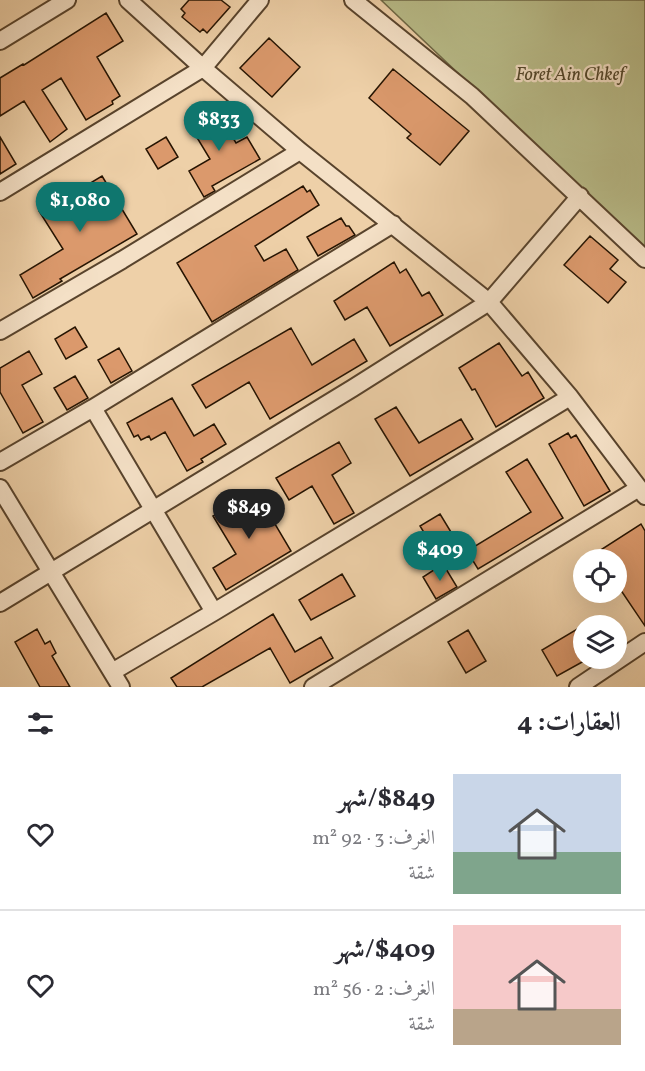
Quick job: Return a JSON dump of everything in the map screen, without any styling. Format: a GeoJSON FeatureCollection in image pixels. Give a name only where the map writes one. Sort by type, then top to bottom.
{"type":"FeatureCollection","features":[{"type":"Feature","properties":{"kind":"street"},"geometry":{"type":"LineString","coordinates":[[0,41],[67,0]]}},
{"type":"Feature","properties":{"kind":"street"},"geometry":{"type":"LineString","coordinates":[[128,0],[300,151],[489,302],[570,397],[642,492],[313,687]]}},
{"type":"Feature","properties":{"kind":"street"},"geometry":{"type":"LineString","coordinates":[[0,192],[203,68],[260,0]]}},
{"type":"Feature","properties":{"kind":"street"},"geometry":{"type":"LineString","coordinates":[[353,0],[472,96],[645,259]]}},
{"type":"Feature","properties":{"kind":"street"},"geometry":{"type":"LineString","coordinates":[[0,331],[122,260],[300,151]]}},
{"type":"Feature","properties":{"kind":"street"},"geometry":{"type":"LineString","coordinates":[[0,603],[489,302],[580,196]]}},
{"type":"Feature","properties":{"kind":"street"},"geometry":{"type":"LineString","coordinates":[[0,462],[93,408],[393,224]]}},
{"type":"Feature","properties":{"kind":"street"},"geometry":{"type":"LineString","coordinates":[[112,672],[570,397]]}},
{"type":"Feature","properties":{"kind":"street"},"geometry":{"type":"LineString","coordinates":[[93,408],[214,612]]}},
{"type":"Feature","properties":{"kind":"street"},"geometry":{"type":"LineString","coordinates":[[0,488],[121,687]]}},
{"type":"Feature","properties":{"kind":"street"},"geometry":{"type":"LineString","coordinates":[[578,687],[645,642]]}},
{"type":"Feature","properties":{"kind":"green space","name":"Foret Ain Chkef"},"geometry":{"type":"Polygon","coordinates":[[[381,0],[645,0],[645,251],[381,0]]]}},
{"type":"Feature","properties":{"kind":"building"},"geometry":{"type":"Polygon","coordinates":[[[189,0],[221,0],[230,7],[207,33],[203,29],[200,32],[182,17],[185,13],[181,9],[189,0]]]}},
{"type":"Feature","properties":{"kind":"building"},"geometry":{"type":"Polygon","coordinates":[[[106,13],[123,41],[97,57],[120,96],[112,101],[113,104],[86,120],[61,78],[42,90],[67,129],[50,142],[24,101],[0,116],[0,78],[106,13]]]}},
{"type":"Feature","properties":{"kind":"building"},"geometry":{"type":"Polygon","coordinates":[[[269,38],[300,67],[272,97],[240,68],[269,38]]]}},
{"type":"Feature","properties":{"kind":"building"},"geometry":{"type":"Polygon","coordinates":[[[393,69],[469,131],[440,165],[407,138],[411,134],[369,98],[393,69]]]}},
{"type":"Feature","properties":{"kind":"building"},"geometry":{"type":"Polygon","coordinates":[[[209,108],[213,114],[220,116],[236,143],[247,137],[260,159],[212,186],[215,191],[204,197],[189,171],[210,159],[187,121],[209,108]]]}},
{"type":"Feature","properties":{"kind":"building"},"geometry":{"type":"Polygon","coordinates":[[[0,137],[16,164],[0,174],[0,137]]]}},
{"type":"Feature","properties":{"kind":"building"},"geometry":{"type":"Polygon","coordinates":[[[166,137],[178,157],[158,169],[146,149],[166,137]]]}},
{"type":"Feature","properties":{"kind":"building"},"geometry":{"type":"Polygon","coordinates":[[[102,176],[137,234],[60,279],[62,281],[33,298],[20,275],[63,249],[39,211],[62,196],[64,199],[102,176]]]}},
{"type":"Feature","properties":{"kind":"building"},"geometry":{"type":"Polygon","coordinates":[[[303,186],[307,192],[310,190],[319,205],[255,246],[264,261],[286,249],[298,270],[212,322],[177,263],[303,186]]]}},
{"type":"Feature","properties":{"kind":"building"},"geometry":{"type":"Polygon","coordinates":[[[341,218],[355,235],[318,256],[307,237],[341,218]]]}},
{"type":"Feature","properties":{"kind":"building"},"geometry":{"type":"Polygon","coordinates":[[[590,236],[618,260],[610,269],[626,282],[608,303],[564,265],[590,236]]]}},
{"type":"Feature","properties":{"kind":"building"},"geometry":{"type":"Polygon","coordinates":[[[394,262],[400,273],[406,269],[422,296],[429,292],[443,315],[390,346],[367,307],[345,320],[334,301],[394,262]]]}},
{"type":"Feature","properties":{"kind":"building"},"geometry":{"type":"Polygon","coordinates":[[[75,327],[87,347],[66,359],[55,339],[75,327]]]}},
{"type":"Feature","properties":{"kind":"building"},"geometry":{"type":"Polygon","coordinates":[[[291,328],[312,365],[354,339],[367,361],[270,419],[249,382],[206,408],[192,385],[291,328]]]}},
{"type":"Feature","properties":{"kind":"building"},"geometry":{"type":"Polygon","coordinates":[[[499,343],[522,376],[528,372],[544,398],[496,427],[475,389],[472,390],[459,368],[499,343]]]}},
{"type":"Feature","properties":{"kind":"building"},"geometry":{"type":"Polygon","coordinates":[[[119,348],[132,371],[111,383],[98,360],[119,348]]]}},
{"type":"Feature","properties":{"kind":"building"},"geometry":{"type":"Polygon","coordinates":[[[29,351],[42,374],[22,385],[43,422],[23,433],[0,392],[0,368],[29,351]]]}},
{"type":"Feature","properties":{"kind":"building"},"geometry":{"type":"Polygon","coordinates":[[[75,376],[88,398],[67,410],[54,388],[75,376]]]}},
{"type":"Feature","properties":{"kind":"building"},"geometry":{"type":"Polygon","coordinates":[[[172,398],[194,436],[214,424],[226,444],[201,459],[203,462],[187,471],[165,432],[151,440],[149,436],[141,440],[138,435],[134,437],[127,423],[172,398]]]}},
{"type":"Feature","properties":{"kind":"building"},"geometry":{"type":"Polygon","coordinates":[[[396,407],[419,443],[461,419],[473,439],[410,476],[375,419],[396,407]]]}},
{"type":"Feature","properties":{"kind":"building"},"geometry":{"type":"Polygon","coordinates":[[[568,433],[571,438],[576,435],[610,491],[584,506],[549,444],[568,433]]]}},
{"type":"Feature","properties":{"kind":"building"},"geometry":{"type":"Polygon","coordinates":[[[339,442],[351,463],[332,475],[354,513],[334,524],[312,486],[289,500],[276,478],[339,442]]]}},
{"type":"Feature","properties":{"kind":"building"},"geometry":{"type":"Polygon","coordinates":[[[527,459],[563,518],[478,569],[467,551],[531,512],[506,472],[527,459]]]}},
{"type":"Feature","properties":{"kind":"building"},"geometry":{"type":"Polygon","coordinates":[[[256,492],[291,551],[226,590],[213,568],[236,554],[213,516],[256,492]]]}},
{"type":"Feature","properties":{"kind":"building"},"geometry":{"type":"Polygon","coordinates":[[[440,514],[454,537],[434,549],[420,526],[440,514]]]}},
{"type":"Feature","properties":{"kind":"building"},"geometry":{"type":"Polygon","coordinates":[[[641,524],[645,531],[645,626],[627,599],[627,549],[602,549],[641,524]]]}},
{"type":"Feature","properties":{"kind":"building"},"geometry":{"type":"Polygon","coordinates":[[[443,564],[457,587],[436,599],[423,577],[443,564]]]}},
{"type":"Feature","properties":{"kind":"building"},"geometry":{"type":"Polygon","coordinates":[[[342,574],[355,596],[311,620],[299,600],[342,574]]]}},
{"type":"Feature","properties":{"kind":"building"},"geometry":{"type":"Polygon","coordinates":[[[273,614],[295,652],[321,637],[333,658],[290,683],[270,648],[202,687],[177,687],[171,678],[273,614]]]}},
{"type":"Feature","properties":{"kind":"building"},"geometry":{"type":"Polygon","coordinates":[[[37,629],[45,644],[50,641],[56,653],[52,656],[70,687],[40,687],[15,642],[37,629]]]}},
{"type":"Feature","properties":{"kind":"building"},"geometry":{"type":"Polygon","coordinates":[[[468,630],[486,661],[466,673],[448,642],[468,630]]]}},
{"type":"Feature","properties":{"kind":"building"},"geometry":{"type":"Polygon","coordinates":[[[573,632],[573,667],[557,676],[542,650],[573,632]]]}}]}
